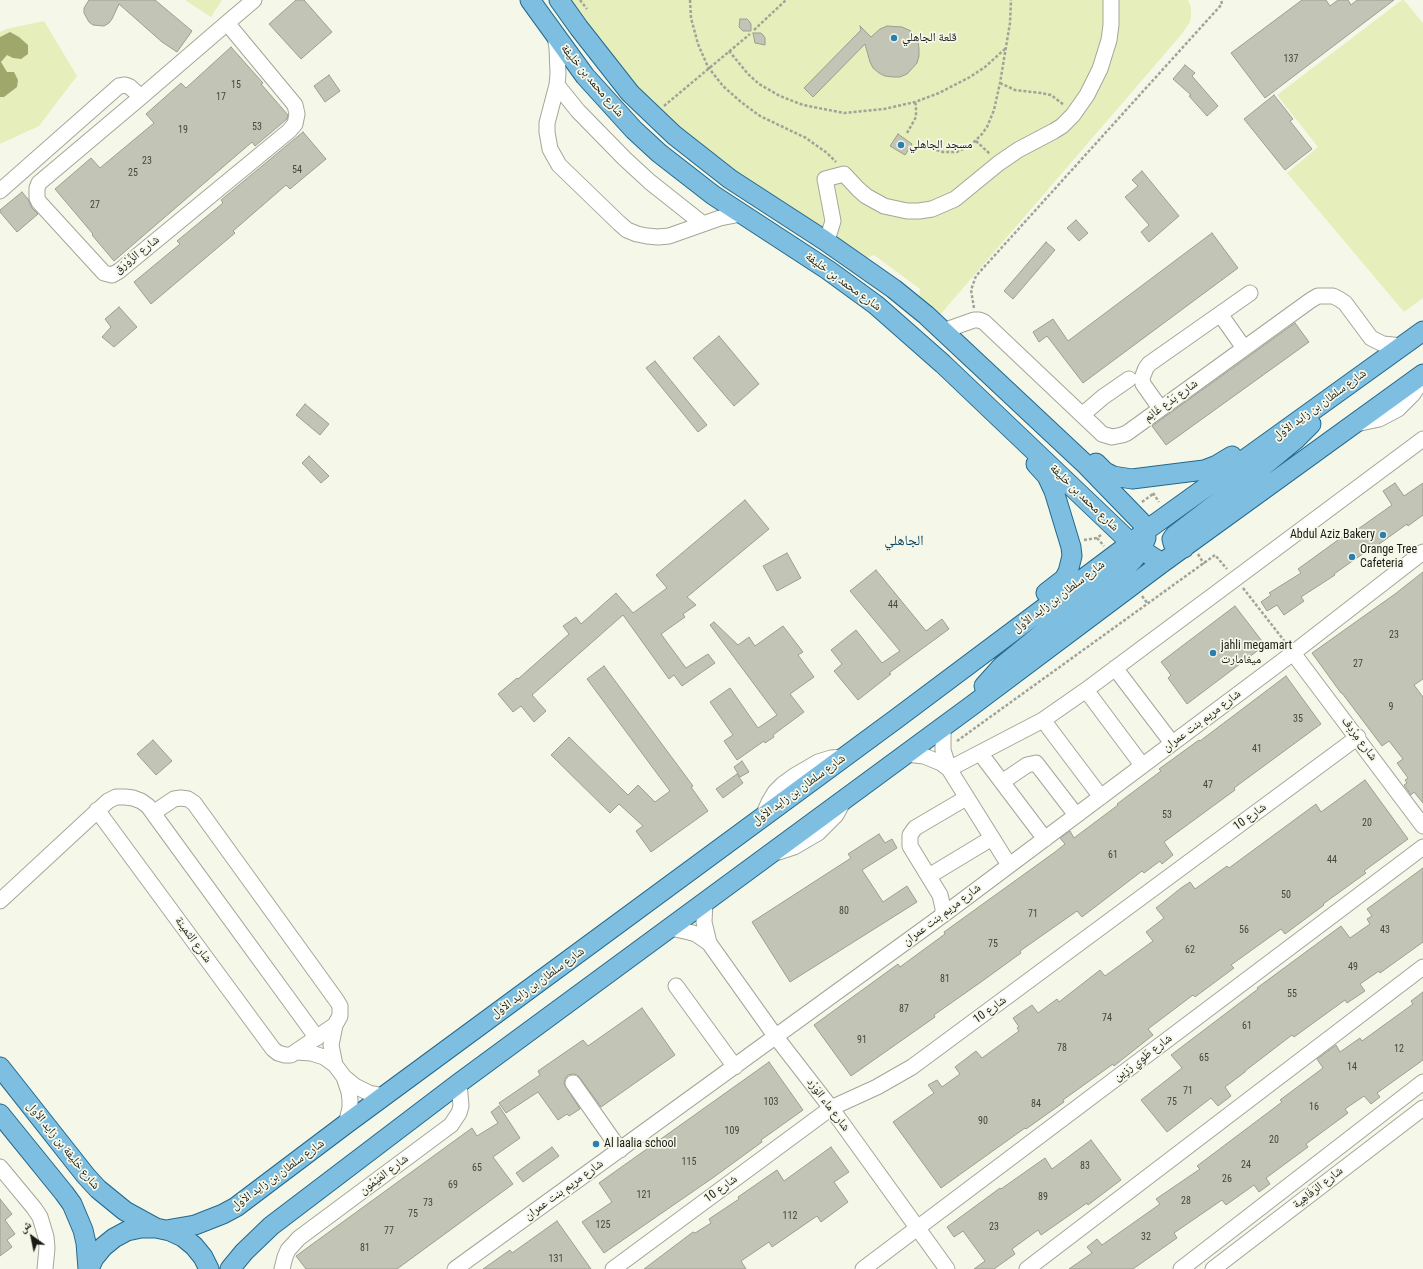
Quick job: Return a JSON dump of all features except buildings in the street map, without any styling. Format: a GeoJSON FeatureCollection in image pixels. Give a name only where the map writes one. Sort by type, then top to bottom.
{"type":"FeatureCollection","features":[{"type":"Feature","properties":{"kind":"main road","name":"شارع محمد بن خليفة"},"geometry":{"type":"LineString","coordinates":[[530,0],[585,76],[634,130],[658,153],[741,214],[828,270],[876,305],[914,337],[1136,547],[1162,563]]}},
{"type":"Feature","properties":{"kind":"main road","name":"شارع محمد بن خليفة"},"geometry":{"type":"LineString","coordinates":[[559,0],[607,65],[630,93],[662,107],[694,152],[730,179],[824,240],[894,289],[944,331],[1084,464],[1148,529]]}},
{"type":"Feature","properties":{"kind":"main road","name":"شارع سلطان بن زايد الأول"},"geometry":{"type":"LineString","coordinates":[[1148,529],[1423,331]]}},
{"type":"Feature","properties":{"kind":"main road"},"geometry":{"type":"LineString","coordinates":[[230,1269],[244,1252],[271,1226],[459,1083],[943,727],[1162,563],[1423,374]]}},
{"type":"Feature","properties":{"kind":"main road"},"geometry":{"type":"LineString","coordinates":[[1009,393],[1046,418],[1105,472],[1113,476],[1132,479],[1196,472],[1211,468],[1295,414],[1334,395]]}},
{"type":"Feature","properties":{"kind":"main road"},"geometry":{"type":"LineString","coordinates":[[1184,548],[1175,547],[1172,539],[1175,535],[1243,483],[1295,440],[1317,418],[1334,395]]}},
{"type":"Feature","properties":{"kind":"main road"},"geometry":{"type":"LineString","coordinates":[[989,409],[1012,440],[1042,469],[1049,480],[1054,491],[1071,547],[1072,556],[1068,572],[1064,579],[1038,599],[1020,617],[1005,637]]}},
{"type":"Feature","properties":{"kind":"main road"},"geometry":{"type":"LineString","coordinates":[[974,704],[986,684],[1002,666],[1067,612],[1122,571],[1133,560],[1136,547],[1148,529]]}},
{"type":"Feature","properties":{"kind":"main road","name":"شارع سلطان بن زايد الأول"},"geometry":{"type":"LineString","coordinates":[[89,1269],[94,1258],[103,1246],[127,1231],[141,1228],[181,1228],[203,1223],[236,1207],[1005,637],[1136,547]]}},
{"type":"Feature","properties":{"kind":"main road","name":"شارع خليفة بن زايد الأول"},"geometry":{"type":"LineString","coordinates":[[0,1067],[86,1176],[98,1189],[125,1211],[161,1229],[183,1237],[194,1246],[203,1257],[209,1269]]}},
{"type":"Feature","properties":{"kind":"main road"},"geometry":{"type":"LineString","coordinates":[[0,1114],[72,1204],[83,1230],[89,1269]]}},
{"type":"Feature","properties":{"kind":"street","name":"شارع الزَّوْرَق"},"geometry":{"type":"LineString","coordinates":[[227,23],[295,105],[297,114],[295,124],[289,131],[119,272],[116,274],[108,274],[102,270],[39,202],[37,198],[37,188],[43,180],[141,97],[227,23],[254,0]]}},
{"type":"Feature","properties":{"kind":"street"},"geometry":{"type":"LineString","coordinates":[[824,240],[829,234],[832,220],[825,179],[844,174],[858,189],[875,201],[894,209],[919,211],[932,209],[955,199],[999,163],[1018,150],[1054,131],[1073,115],[1094,82],[1105,55],[1111,25],[1111,0]]}},
{"type":"Feature","properties":{"kind":"street"},"geometry":{"type":"LineString","coordinates":[[555,36],[558,61],[557,85],[547,123],[547,136],[550,150],[559,165],[619,223],[627,230],[637,234],[658,237],[669,236],[720,218],[741,214]]}},
{"type":"Feature","properties":{"kind":"street"},"geometry":{"type":"LineString","coordinates":[[0,191],[119,86],[125,85],[130,87],[141,97]]}},
{"type":"Feature","properties":{"kind":"street"},"geometry":{"type":"LineString","coordinates":[[557,85],[578,111],[625,159],[666,195],[703,224]]}},
{"type":"Feature","properties":{"kind":"street"},"geometry":{"type":"LineString","coordinates":[[1160,408],[1143,384],[1142,378],[1149,364],[1250,293]]}},
{"type":"Feature","properties":{"kind":"street","name":"شارع بَدْع غَانِم"},"geometry":{"type":"LineString","coordinates":[[977,320],[984,322],[989,326],[1102,434],[1112,437],[1127,433],[1311,300],[1325,295],[1340,299],[1346,303],[1376,342],[1402,346]]}},
{"type":"Feature","properties":{"kind":"street"},"geometry":{"type":"LineString","coordinates":[[1220,314],[1244,348]]}},
{"type":"Feature","properties":{"kind":"street"},"geometry":{"type":"LineString","coordinates":[[944,331],[977,320]]}},
{"type":"Feature","properties":{"kind":"street"},"geometry":{"type":"LineString","coordinates":[[1353,424],[1379,419],[1398,409],[1413,394],[1423,378]]}},
{"type":"Feature","properties":{"kind":"street"},"geometry":{"type":"LineString","coordinates":[[1082,415],[1103,397],[1129,379]]}},
{"type":"Feature","properties":{"kind":"street"},"geometry":{"type":"LineString","coordinates":[[948,768],[1043,720],[1086,690],[1423,439]]}},
{"type":"Feature","properties":{"kind":"street","name":"شارع مريم بنت عمران"},"geometry":{"type":"LineString","coordinates":[[455,1269],[943,915],[1293,653],[1423,552]]}},
{"type":"Feature","properties":{"kind":"street","name":"شارع مِرْدِف"},"geometry":{"type":"LineString","coordinates":[[1293,653],[1423,826]]}},
{"type":"Feature","properties":{"kind":"street"},"geometry":{"type":"LineString","coordinates":[[1115,668],[1172,743]]}},
{"type":"Feature","properties":{"kind":"street"},"geometry":{"type":"LineString","coordinates":[[1086,690],[1142,766]]}},
{"type":"Feature","properties":{"kind":"street"},"geometry":{"type":"LineString","coordinates":[[1043,720],[1101,797]]}},
{"type":"Feature","properties":{"kind":"street"},"geometry":{"type":"LineString","coordinates":[[943,727],[943,750],[948,768],[1009,865]]}},
{"type":"Feature","properties":{"kind":"street","name":"شارع 10"},"geometry":{"type":"LineString","coordinates":[[613,1269],[831,1108],[877,1087],[912,1067],[1358,738]]}},
{"type":"Feature","properties":{"kind":"street"},"geometry":{"type":"LineString","coordinates":[[980,753],[1045,839]]}},
{"type":"Feature","properties":{"kind":"street"},"geometry":{"type":"LineString","coordinates":[[906,754],[915,754],[933,759],[948,768]]}},
{"type":"Feature","properties":{"kind":"street"},"geometry":{"type":"LineString","coordinates":[[1002,782],[1026,765],[1036,763],[1076,815]]}},
{"type":"Feature","properties":{"kind":"street"},"geometry":{"type":"LineString","coordinates":[[0,900],[108,801],[116,797],[125,797],[141,801],[153,813],[317,1038]]}},
{"type":"Feature","properties":{"kind":"street"},"geometry":{"type":"LineString","coordinates":[[943,915],[940,896],[910,846],[910,835],[915,828],[966,798]]}},
{"type":"Feature","properties":{"kind":"street"},"geometry":{"type":"LineString","coordinates":[[153,813],[174,799],[188,799],[194,803],[337,1001],[340,1006],[340,1016],[335,1025],[331,1045],[339,1071],[349,1092],[350,1108],[346,1124]]}},
{"type":"Feature","properties":{"kind":"street","name":"شارع الثمينة"},"geometry":{"type":"LineString","coordinates":[[97,810],[273,1050],[285,1055],[291,1055],[297,1052],[318,1054],[362,1090],[384,1096]]}},
{"type":"Feature","properties":{"kind":"street"},"geometry":{"type":"LineString","coordinates":[[929,876],[992,838]]}},
{"type":"Feature","properties":{"kind":"street","name":"شارع طَوِي رَزِين"},"geometry":{"type":"LineString","coordinates":[[863,1269],[1423,847]]}},
{"type":"Feature","properties":{"kind":"street","name":"شارع ماء الوَرْد"},"geometry":{"type":"LineString","coordinates":[[706,901],[704,922],[709,943]]}},
{"type":"Feature","properties":{"kind":"street","name":"شارع ماء الوَرْد"},"geometry":{"type":"LineString","coordinates":[[667,929],[675,929],[696,934],[709,943],[776,1037],[831,1108],[947,1269]]}},
{"type":"Feature","properties":{"kind":"street"},"geometry":{"type":"LineString","coordinates":[[1027,1269],[1423,967]]}},
{"type":"Feature","properties":{"kind":"street"},"geometry":{"type":"LineString","coordinates":[[676,986],[735,1067]]}},
{"type":"Feature","properties":{"kind":"street"},"geometry":{"type":"LineString","coordinates":[[297,1052],[335,1025]]}},
{"type":"Feature","properties":{"kind":"street"},"geometry":{"type":"LineString","coordinates":[[1181,1269],[1423,1082]]}},
{"type":"Feature","properties":{"kind":"street","name":"شارع المَيْمُون"},"geometry":{"type":"LineString","coordinates":[[294,1269],[283,1263],[293,1244],[299,1238],[451,1125],[459,1113],[461,1106],[459,1083]]}},
{"type":"Feature","properties":{"kind":"street"},"geometry":{"type":"LineString","coordinates":[[573,1083],[620,1150]]}},
{"type":"Feature","properties":{"kind":"street","name":"شارع الرَفَاهِية"},"geometry":{"type":"LineString","coordinates":[[1214,1269],[1423,1108]]}},
{"type":"Feature","properties":{"kind":"street"},"geometry":{"type":"LineString","coordinates":[[0,1166],[40,1217],[46,1238],[47,1248],[45,1269]]}},
{"type":"Feature","properties":{"kind":"path"},"geometry":{"type":"LineString","coordinates":[[580,0],[589,13]]}},
{"type":"Feature","properties":{"kind":"path"},"geometry":{"type":"LineString","coordinates":[[690,0],[691,18],[698,44],[708,67],[723,86],[760,116],[806,138],[817,145],[832,158],[844,174]]}},
{"type":"Feature","properties":{"kind":"path"},"geometry":{"type":"LineString","coordinates":[[754,30],[786,0]]}},
{"type":"Feature","properties":{"kind":"path"},"geometry":{"type":"LineString","coordinates":[[927,147],[943,152],[957,152],[971,146],[985,130],[994,110],[1000,83],[1010,23],[1011,0]]}},
{"type":"Feature","properties":{"kind":"path"},"geometry":{"type":"LineString","coordinates":[[977,320],[971,290],[976,276],[1222,4],[1221,0]]}},
{"type":"Feature","properties":{"kind":"path"},"geometry":{"type":"LineString","coordinates":[[662,107],[708,67],[750,34]]}},
{"type":"Feature","properties":{"kind":"path"},"geometry":{"type":"LineString","coordinates":[[730,50],[743,68],[759,84],[780,96],[803,105],[844,113],[884,109],[915,102],[939,93],[970,77],[985,67],[1006,48]]}},
{"type":"Feature","properties":{"kind":"path"},"geometry":{"type":"LineString","coordinates":[[1000,83],[1015,90],[1041,93],[1051,96],[1060,100],[1073,115]]}},
{"type":"Feature","properties":{"kind":"path"},"geometry":{"type":"LineString","coordinates":[[907,133],[916,117],[915,102]]}},
{"type":"Feature","properties":{"kind":"path"},"geometry":{"type":"LineString","coordinates":[[976,141],[999,163]]}},
{"type":"Feature","properties":{"kind":"path"},"geometry":{"type":"LineString","coordinates":[[943,750],[1216,555],[1293,653]]}},
{"type":"Feature","properties":{"kind":"shaded area"},"geometry":{"type":"Polygon","coordinates":[[[185,0],[222,0],[211,17],[185,0]]]}},
{"type":"Feature","properties":{"kind":"shaded area"},"geometry":{"type":"Polygon","coordinates":[[[569,0],[1188,0],[1191,7],[1191,16],[1190,22],[1181,35],[939,316],[919,301],[920,289],[874,255],[867,258],[783,206],[691,140],[631,83],[569,0]]]}},
{"type":"Feature","properties":{"kind":"shaded area"},"geometry":{"type":"Polygon","coordinates":[[[1404,0],[1423,23],[1423,298],[1404,312],[1287,173],[1318,147],[1277,95],[1404,0]]]}},
{"type":"Feature","properties":{"kind":"shaded area"},"geometry":{"type":"Polygon","coordinates":[[[44,21],[77,76],[39,126],[0,144],[0,32],[6,29],[44,21]]]}},
{"type":"Feature","properties":{"kind":"shaded area"},"geometry":{"type":"Polygon","coordinates":[[[10,32],[19,37],[28,45],[28,54],[21,59],[13,58],[7,55],[1,62],[7,72],[14,72],[18,80],[17,87],[4,97],[0,97],[0,37],[10,32]]]}},
{"type":"Feature","properties":{"kind":"place","name":"قلعة الجاهلي"},"geometry":{"type":"Point","coordinates":[894,38]}},
{"type":"Feature","properties":{"kind":"place","name":"مسجد الجاهلي"},"geometry":{"type":"Point","coordinates":[901,145]}},
{"type":"Feature","properties":{"kind":"place","name":"Abdul Aziz Bakery"},"geometry":{"type":"Point","coordinates":[1383,535]}},
{"type":"Feature","properties":{"kind":"place","name":"Orange Tree Cafeteria"},"geometry":{"type":"Point","coordinates":[1352,557]}},
{"type":"Feature","properties":{"kind":"place","name":"jahli megamart ميغامارت"},"geometry":{"type":"Point","coordinates":[1213,653]}},
{"type":"Feature","properties":{"kind":"place","name":"Al laalia school"},"geometry":{"type":"Point","coordinates":[596,1144]}},
{"type":"Feature","properties":{"kind":"district","name":"الجاهلي"},"geometry":{"type":"Point","coordinates":[904,541]}}]}
